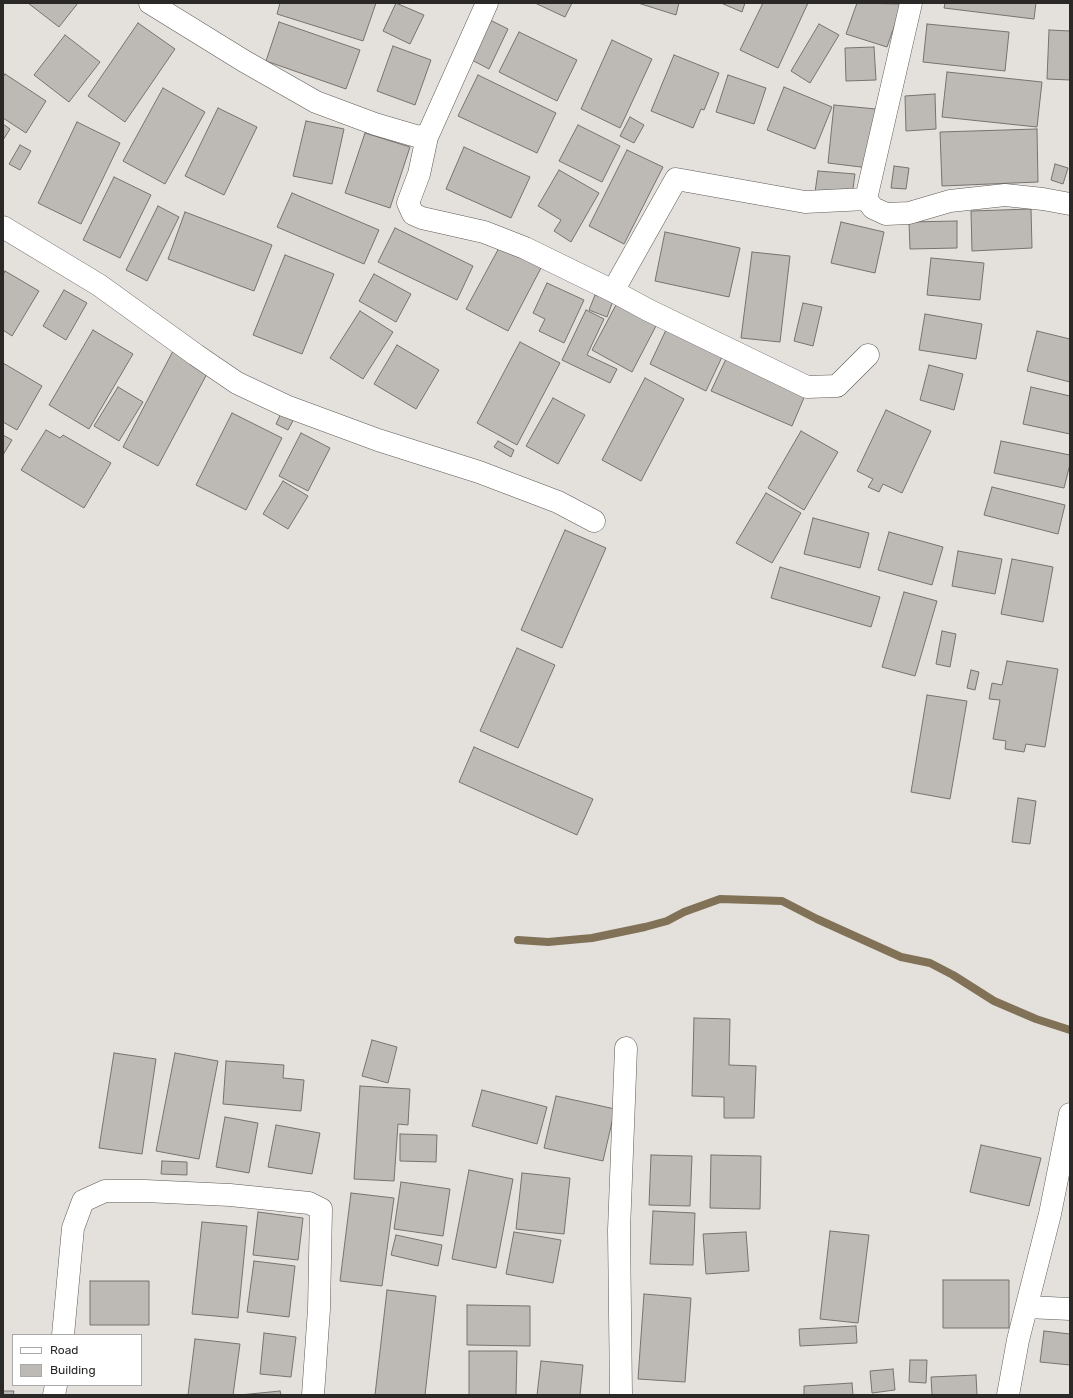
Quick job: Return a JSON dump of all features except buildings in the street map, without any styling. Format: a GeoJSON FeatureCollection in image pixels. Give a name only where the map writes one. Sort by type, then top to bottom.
{"type":"FeatureCollection","features":[{"type":"Feature","properties":{"kind":"street"},"geometry":{"type":"LineString","coordinates":[[150,3],[244,61],[316,102],[396,130],[416,136],[427,137]]}},
{"type":"Feature","properties":{"kind":"street"},"geometry":{"type":"LineString","coordinates":[[487,3],[427,137],[419,174],[408,203],[413,214],[422,218],[484,232],[525,248],[613,291],[648,310],[807,387],[837,386],[868,355]]}},
{"type":"Feature","properties":{"kind":"street"},"geometry":{"type":"LineString","coordinates":[[866,199],[911,3]]}},
{"type":"Feature","properties":{"kind":"street"},"geometry":{"type":"LineString","coordinates":[[613,291],[676,179],[805,202],[866,199]]}},
{"type":"Feature","properties":{"kind":"street"},"geometry":{"type":"LineString","coordinates":[[866,199],[873,208],[886,214],[909,213],[950,201],[1005,195],[1043,199],[1070,204]]}},
{"type":"Feature","properties":{"kind":"street"},"geometry":{"type":"LineString","coordinates":[[3,227],[99,285],[237,383],[286,406],[378,440],[479,472],[558,502],[594,521]]}},
{"type":"Feature","properties":{"kind":"street"},"geometry":{"type":"LineString","coordinates":[[621,1395],[619,1230],[626,1048]]}},
{"type":"Feature","properties":{"kind":"street"},"geometry":{"type":"LineString","coordinates":[[1008,1395],[1018,1340],[1050,1214],[1070,1114]]}},
{"type":"Feature","properties":{"kind":"street"},"geometry":{"type":"LineString","coordinates":[[63,1334],[72,1228],[83,1201],[104,1191],[145,1191],[230,1195],[309,1203],[321,1209],[319,1309],[313,1395]]}},
{"type":"Feature","properties":{"kind":"street"},"geometry":{"type":"LineString","coordinates":[[1027,1307],[1070,1309]]}},
{"type":"Feature","properties":{"kind":"waterway"},"geometry":{"type":"LineString","coordinates":[[518,940],[548,942],[592,938],[667,921],[684,912],[720,899],[782,901],[817,919],[901,957],[930,963],[953,975],[994,1001],[1036,1019],[1070,1030]]}}]}
